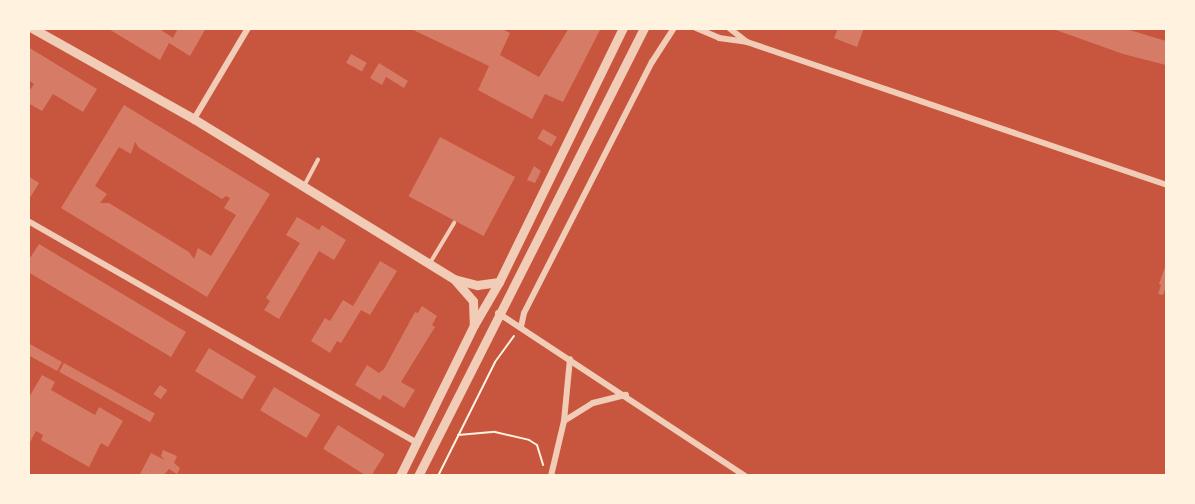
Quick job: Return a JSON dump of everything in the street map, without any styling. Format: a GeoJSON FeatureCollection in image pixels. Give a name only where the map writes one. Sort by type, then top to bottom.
{"type":"FeatureCollection","features":[{"type":"Feature","properties":{"kind":"street"},"geometry":{"type":"LineString","coordinates":[[32,28],[194,119],[454,279],[473,301],[474,325]]}},
{"type":"Feature","properties":{"kind":"street"},"geometry":{"type":"LineString","coordinates":[[194,119],[248,28]]}},
{"type":"Feature","properties":{"kind":"street"},"geometry":{"type":"LineString","coordinates":[[400,476],[474,325],[499,282],[623,28]]}},
{"type":"Feature","properties":{"kind":"street"},"geometry":{"type":"LineString","coordinates":[[418,476],[498,313],[644,28]]}},
{"type":"Feature","properties":{"kind":"street"},"geometry":{"type":"LineString","coordinates":[[521,327],[524,313],[647,72],[674,28]]}},
{"type":"Feature","properties":{"kind":"street"},"geometry":{"type":"LineString","coordinates":[[696,28],[719,38],[747,42],[1167,184]]}},
{"type":"Feature","properties":{"kind":"street"},"geometry":{"type":"LineString","coordinates":[[729,28],[747,42]]}},
{"type":"Feature","properties":{"kind":"street"},"geometry":{"type":"LineString","coordinates":[[28,220],[416,442]]}},
{"type":"Feature","properties":{"kind":"street"},"geometry":{"type":"LineString","coordinates":[[454,279],[477,285],[499,282]]}},
{"type":"Feature","properties":{"kind":"street"},"geometry":{"type":"LineString","coordinates":[[498,313],[626,395],[745,476]]}},
{"type":"Feature","properties":{"kind":"street"},"geometry":{"type":"LineString","coordinates":[[551,476],[564,421],[570,359]]}},
{"type":"Feature","properties":{"kind":"street"},"geometry":{"type":"LineString","coordinates":[[564,421],[593,403],[626,395]]}},
{"type":"Feature","properties":{"kind":"lane"},"geometry":{"type":"LineString","coordinates":[[304,186],[318,160]]}},
{"type":"Feature","properties":{"kind":"lane"},"geometry":{"type":"LineString","coordinates":[[430,264],[454,223]]}},
{"type":"Feature","properties":{"kind":"path"},"geometry":{"type":"LineString","coordinates":[[438,476],[495,362],[521,327]]}},
{"type":"Feature","properties":{"kind":"path"},"geometry":{"type":"LineString","coordinates":[[458,435],[495,432],[529,440],[537,445],[541,454],[544,476]]}},
{"type":"Feature","properties":{"kind":"building"},"geometry":{"type":"Polygon","coordinates":[[[107,28],[158,28],[173,38],[178,28],[206,28],[190,56],[169,43],[160,60],[107,28]]]}},
{"type":"Feature","properties":{"kind":"building"},"geometry":{"type":"Polygon","coordinates":[[[409,28],[500,28],[510,33],[500,55],[539,77],[569,28],[601,28],[563,102],[545,94],[532,119],[478,90],[489,66],[409,28]]]}},
{"type":"Feature","properties":{"kind":"building"},"geometry":{"type":"Polygon","coordinates":[[[838,28],[864,28],[857,47],[834,38],[838,28]]]}},
{"type":"Feature","properties":{"kind":"building"},"geometry":{"type":"Polygon","coordinates":[[[1123,28],[1166,41],[1166,65],[1123,54],[1053,29],[1123,28]]]}},
{"type":"Feature","properties":{"kind":"building"},"geometry":{"type":"Polygon","coordinates":[[[28,47],[97,89],[83,112],[53,94],[42,111],[28,103],[28,93],[34,84],[28,80],[28,47]]]}},
{"type":"Feature","properties":{"kind":"building"},"geometry":{"type":"Polygon","coordinates":[[[351,54],[367,63],[362,71],[346,63],[351,54]]]}},
{"type":"Feature","properties":{"kind":"building"},"geometry":{"type":"Polygon","coordinates":[[[379,63],[408,81],[404,88],[386,77],[382,85],[370,78],[379,63]]]}},
{"type":"Feature","properties":{"kind":"building"},"geometry":{"type":"Polygon","coordinates":[[[124,105],[270,194],[207,297],[61,208],[124,105]],[[135,142],[131,154],[119,147],[95,186],[107,194],[100,203],[109,203],[189,252],[194,259],[198,248],[211,256],[236,215],[224,208],[230,198],[226,196],[222,199],[139,148],[135,142]]]}},
{"type":"Feature","properties":{"kind":"building"},"geometry":{"type":"Polygon","coordinates":[[[543,129],[557,137],[551,147],[538,139],[543,129]]]}},
{"type":"Feature","properties":{"kind":"building"},"geometry":{"type":"Polygon","coordinates":[[[440,137],[515,177],[484,236],[409,196],[440,137]]]}},
{"type":"Feature","properties":{"kind":"building"},"geometry":{"type":"Polygon","coordinates":[[[534,166],[541,171],[535,183],[527,180],[534,166]]]}},
{"type":"Feature","properties":{"kind":"building"},"geometry":{"type":"Polygon","coordinates":[[[28,176],[39,183],[28,201],[28,176]]]}},
{"type":"Feature","properties":{"kind":"building"},"geometry":{"type":"Polygon","coordinates":[[[297,217],[319,230],[322,225],[346,240],[334,260],[319,251],[279,319],[264,310],[270,301],[266,298],[300,243],[286,235],[297,217]]]}},
{"type":"Feature","properties":{"kind":"building"},"geometry":{"type":"Polygon","coordinates":[[[39,244],[186,332],[171,357],[28,272],[28,261],[39,244]]]}},
{"type":"Feature","properties":{"kind":"building"},"geometry":{"type":"Polygon","coordinates":[[[380,261],[397,271],[370,315],[361,310],[341,343],[337,341],[330,353],[311,341],[325,318],[330,321],[343,300],[353,306],[380,261]]]}},
{"type":"Feature","properties":{"kind":"building"},"geometry":{"type":"Polygon","coordinates":[[[1166,264],[1166,287],[1163,295],[1158,294],[1166,264]]]}},
{"type":"Feature","properties":{"kind":"building"},"geometry":{"type":"Polygon","coordinates":[[[422,306],[437,316],[432,325],[435,327],[401,382],[415,390],[404,408],[383,395],[380,400],[355,385],[367,365],[379,373],[384,369],[415,312],[418,313],[422,306]]]}},
{"type":"Feature","properties":{"kind":"building"},"geometry":{"type":"Polygon","coordinates":[[[28,343],[62,362],[57,371],[28,355],[28,343]]]}},
{"type":"Feature","properties":{"kind":"building"},"geometry":{"type":"Polygon","coordinates":[[[209,348],[256,376],[242,399],[195,371],[209,348]]]}},
{"type":"Feature","properties":{"kind":"building"},"geometry":{"type":"Polygon","coordinates":[[[64,363],[155,413],[150,422],[59,372],[64,363]]]}},
{"type":"Feature","properties":{"kind":"building"},"geometry":{"type":"Polygon","coordinates":[[[42,375],[55,382],[51,390],[95,415],[99,407],[123,421],[108,447],[101,443],[89,467],[41,440],[43,435],[36,431],[28,446],[28,399],[42,375]]]}},
{"type":"Feature","properties":{"kind":"building"},"geometry":{"type":"Polygon","coordinates":[[[160,385],[167,390],[161,399],[154,394],[160,385]]]}},
{"type":"Feature","properties":{"kind":"building"},"geometry":{"type":"Polygon","coordinates":[[[274,387],[320,415],[306,438],[260,410],[274,387]]]}},
{"type":"Feature","properties":{"kind":"building"},"geometry":{"type":"Polygon","coordinates":[[[338,425],[385,454],[371,476],[367,476],[323,449],[338,425]]]}},
{"type":"Feature","properties":{"kind":"building"},"geometry":{"type":"Polygon","coordinates":[[[163,450],[177,456],[174,463],[180,468],[177,474],[169,469],[163,476],[139,476],[151,453],[165,460],[161,456],[163,450]]]}}]}
